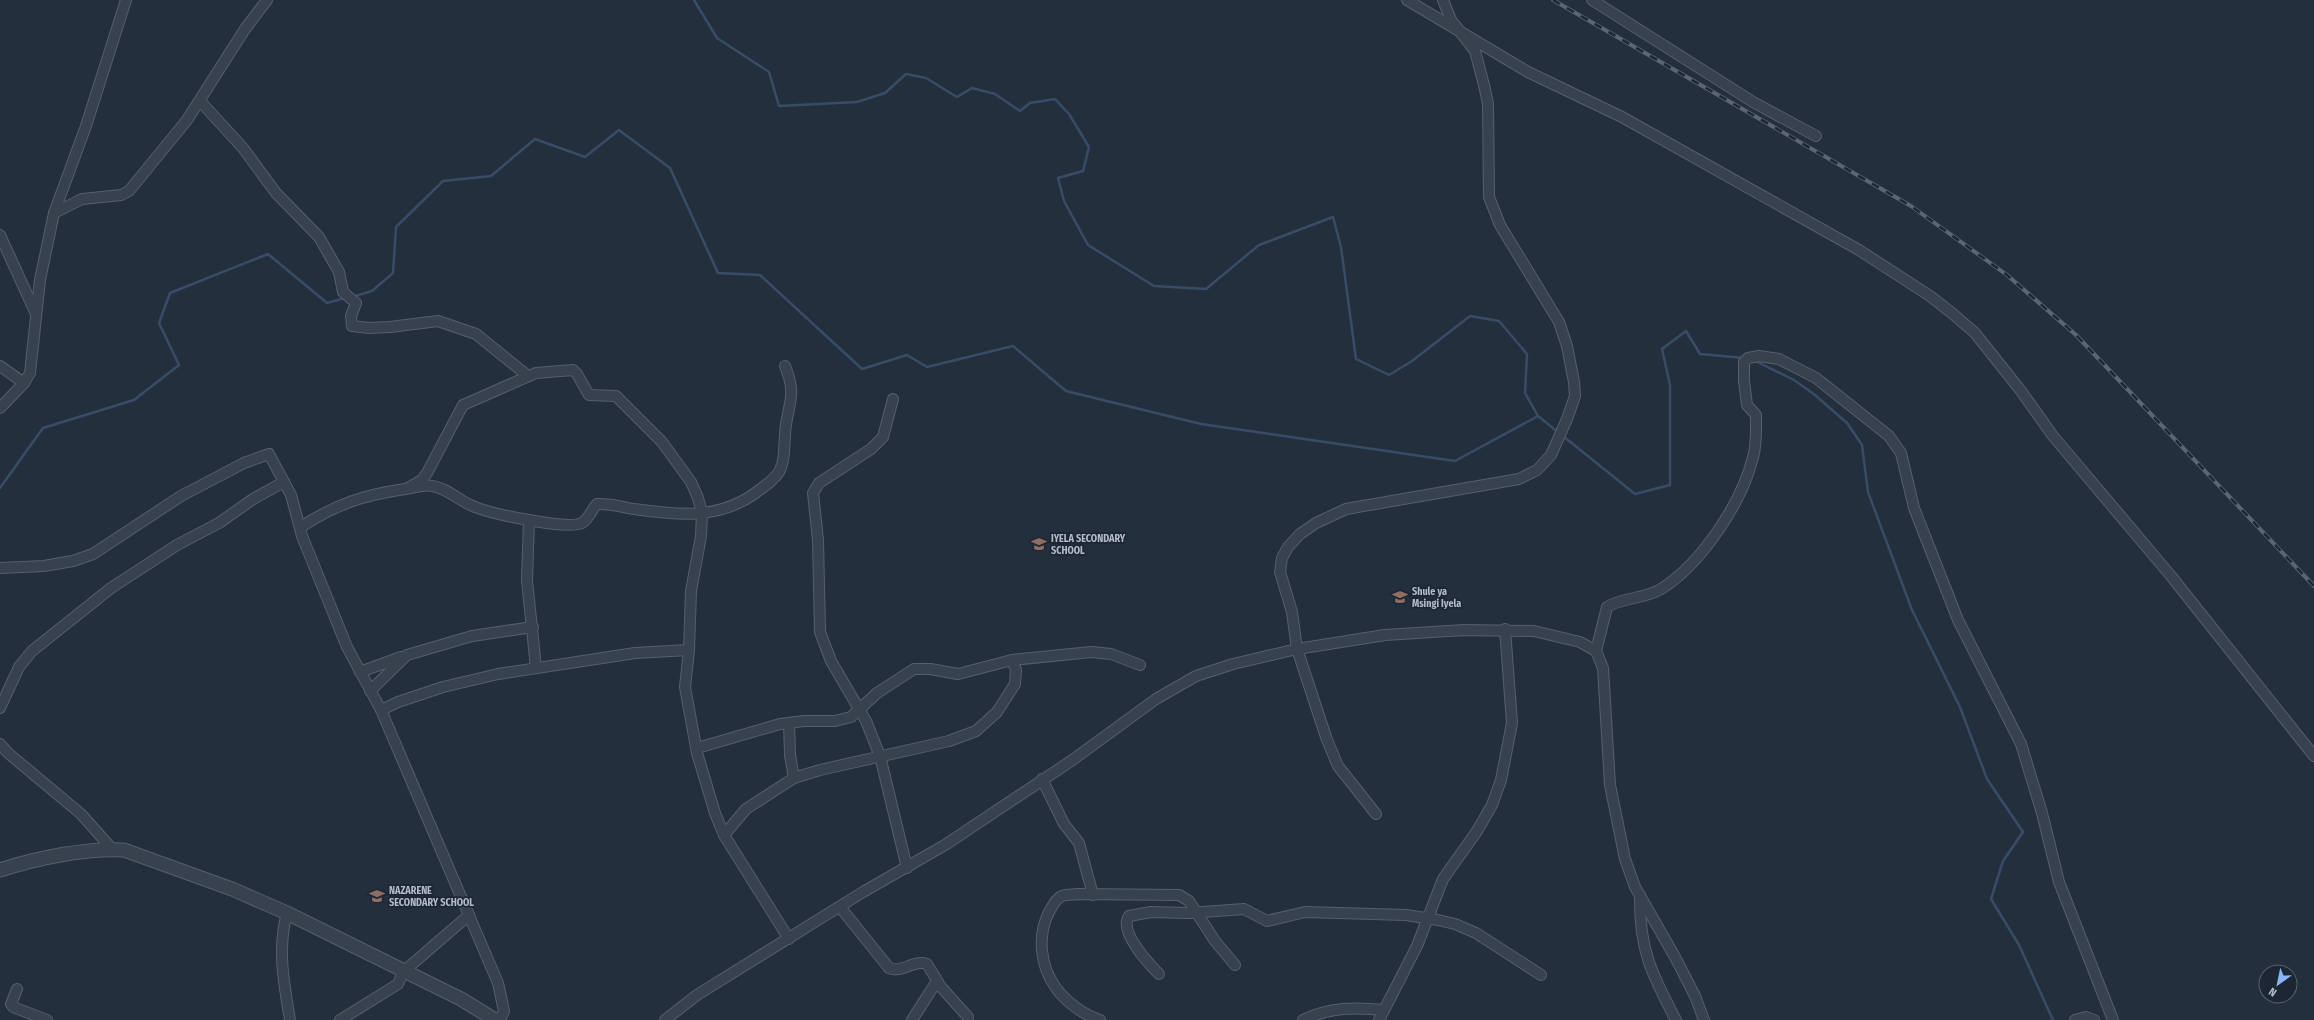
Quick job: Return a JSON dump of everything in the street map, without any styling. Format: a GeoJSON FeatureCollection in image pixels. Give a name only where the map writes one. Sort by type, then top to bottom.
{"type":"FeatureCollection","features":[{"type":"Feature","properties":{"kind":"street"},"geometry":{"type":"LineString","coordinates":[[0,408],[24,383],[32,362],[36,314],[46,247],[54,212],[86,126],[126,0]]}},
{"type":"Feature","properties":{"kind":"street"},"geometry":{"type":"LineString","coordinates":[[54,212],[82,199],[121,194],[129,191],[174,138],[200,101],[245,29],[267,0]]}},
{"type":"Feature","properties":{"kind":"street"},"geometry":{"type":"LineString","coordinates":[[1407,0],[1528,72],[1622,117],[1859,250],[1930,296],[1975,333],[2021,391],[2053,436],[2171,576],[2314,756]]}},
{"type":"Feature","properties":{"kind":"street"},"geometry":{"type":"LineString","coordinates":[[1376,814],[1342,772],[1333,757],[1297,649],[1292,612],[1280,572],[1282,558],[1288,547],[1300,534],[1316,523],[1346,509],[1519,479],[1537,470],[1551,455],[1567,419],[1575,396],[1567,346],[1559,322],[1500,226],[1488,197],[1488,104],[1476,51],[1448,14],[1443,0]]}},
{"type":"Feature","properties":{"kind":"street"},"geometry":{"type":"LineString","coordinates":[[1592,0],[1753,102],[1816,136]]}},
{"type":"Feature","properties":{"kind":"street"},"geometry":{"type":"LineString","coordinates":[[200,101],[243,148],[276,193],[308,224],[324,244],[339,272],[343,292],[356,303],[351,320],[352,326],[369,328],[390,327],[438,321],[476,334],[528,376]]}},
{"type":"Feature","properties":{"kind":"street"},"geometry":{"type":"LineString","coordinates":[[0,235],[36,314]]}},
{"type":"Feature","properties":{"kind":"street"},"geometry":{"type":"LineString","coordinates":[[1704,1020],[1692,990],[1635,887],[1625,859],[1610,785],[1603,668],[1596,651],[1607,607],[1618,602],[1656,592],[1674,580],[1711,541],[1735,502],[1751,467],[1755,443],[1756,414],[1749,408],[1746,400],[1743,365],[1746,360],[1759,356],[1779,359],[1816,378],[1889,436],[1901,453],[1914,508],[1958,620],[2021,744],[2042,813],[2059,882],[2113,1020]]}},
{"type":"Feature","properties":{"kind":"street"},"geometry":{"type":"LineString","coordinates":[[0,366],[24,383]]}},
{"type":"Feature","properties":{"kind":"street"},"geometry":{"type":"LineString","coordinates":[[301,527],[356,498],[408,488],[432,486],[475,507],[529,520],[581,523],[587,519],[596,506],[601,504],[650,511],[702,513],[726,509],[745,500],[777,476],[781,471],[786,426],[793,395],[791,380],[785,366]]}},
{"type":"Feature","properties":{"kind":"street"},"geometry":{"type":"LineString","coordinates":[[408,488],[422,480],[427,473],[463,405],[528,376],[543,371],[572,370],[590,396],[616,396],[650,428],[691,482],[702,513],[701,536],[688,615],[689,650],[684,687],[697,748],[715,813],[724,835],[788,939]]}},
{"type":"Feature","properties":{"kind":"street"},"geometry":{"type":"LineString","coordinates":[[893,399],[883,437],[871,449],[819,483],[813,493],[818,540],[820,632],[837,675],[872,733],[880,756],[907,868]]}},
{"type":"Feature","properties":{"kind":"street"},"geometry":{"type":"LineString","coordinates":[[0,568],[44,566],[73,561],[93,554],[181,496],[244,463],[266,454],[272,457],[295,506],[310,558],[347,647],[370,691],[382,710],[498,983],[504,1011],[500,1020]]}},
{"type":"Feature","properties":{"kind":"street"},"geometry":{"type":"LineString","coordinates":[[0,708],[19,666],[32,651],[111,588],[163,554],[219,523],[253,499],[284,482]]}},
{"type":"Feature","properties":{"kind":"street"},"geometry":{"type":"LineString","coordinates":[[529,520],[527,580],[536,668]]}},
{"type":"Feature","properties":{"kind":"street"},"geometry":{"type":"LineString","coordinates":[[360,672],[407,655],[472,636],[533,627]]}},
{"type":"Feature","properties":{"kind":"street"},"geometry":{"type":"LineString","coordinates":[[1378,1020],[1402,977],[1429,918],[1443,879],[1478,831],[1492,805],[1501,780],[1512,723],[1505,629]]}},
{"type":"Feature","properties":{"kind":"street"},"geometry":{"type":"LineString","coordinates":[[665,1020],[697,995],[840,907],[907,868],[1042,779],[1175,686],[1196,676],[1233,664],[1297,649],[1385,635],[1464,630],[1505,629],[1548,633],[1580,642],[1596,651]]}},
{"type":"Feature","properties":{"kind":"street"},"geometry":{"type":"LineString","coordinates":[[382,710],[413,697],[474,678],[634,652],[689,650]]}},
{"type":"Feature","properties":{"kind":"street"},"geometry":{"type":"LineString","coordinates":[[697,748],[789,723],[804,720],[835,721],[851,717],[860,711],[877,693],[914,669],[930,669],[958,674],[1012,660],[1090,652],[1111,654],[1140,665]]}},
{"type":"Feature","properties":{"kind":"street"},"geometry":{"type":"LineString","coordinates":[[370,691],[407,655]]}},
{"type":"Feature","properties":{"kind":"street"},"geometry":{"type":"LineString","coordinates":[[724,835],[746,808],[794,778],[880,756],[949,741],[976,731],[997,712],[1015,684],[1016,670],[1012,660]]}},
{"type":"Feature","properties":{"kind":"street"},"geometry":{"type":"LineString","coordinates":[[789,723],[790,755],[794,778]]}},
{"type":"Feature","properties":{"kind":"street"},"geometry":{"type":"LineString","coordinates":[[0,744],[8,753],[81,814],[113,850]]}},
{"type":"Feature","properties":{"kind":"street"},"geometry":{"type":"LineString","coordinates":[[1042,779],[1064,824],[1079,843],[1093,895]]}},
{"type":"Feature","properties":{"kind":"street"},"geometry":{"type":"LineString","coordinates":[[0,870],[53,857],[124,850],[232,889],[287,913],[403,972],[461,999],[495,1020]]}},
{"type":"Feature","properties":{"kind":"street"},"geometry":{"type":"LineString","coordinates":[[1100,1020],[1080,1010],[1056,989],[1044,963],[1041,946],[1045,920],[1058,899],[1067,895],[1179,895],[1189,901],[1215,941],[1235,965]]}},
{"type":"Feature","properties":{"kind":"street"},"geometry":{"type":"LineString","coordinates":[[1640,895],[1640,923],[1644,952],[1676,1020]]}},
{"type":"Feature","properties":{"kind":"street"},"geometry":{"type":"LineString","coordinates":[[840,907],[889,968],[894,970],[923,963],[930,966],[937,981],[968,1017]]}},
{"type":"Feature","properties":{"kind":"street"},"geometry":{"type":"LineString","coordinates":[[1159,974],[1137,950],[1130,936],[1126,923],[1127,918],[1134,914],[1140,913],[1244,909],[1267,921],[1305,912],[1369,912],[1429,918],[1455,924],[1476,933],[1541,975]]}},
{"type":"Feature","properties":{"kind":"street"},"geometry":{"type":"LineString","coordinates":[[287,913],[282,932],[282,962],[290,1020]]}},
{"type":"Feature","properties":{"kind":"street"},"geometry":{"type":"LineString","coordinates":[[340,1020],[398,984],[403,972],[469,915]]}},
{"type":"Feature","properties":{"kind":"street"},"geometry":{"type":"LineString","coordinates":[[912,1020],[937,981]]}},
{"type":"Feature","properties":{"kind":"street"},"geometry":{"type":"LineString","coordinates":[[17,989],[11,1004],[12,1007],[47,1020]]}},
{"type":"Feature","properties":{"kind":"street"},"geometry":{"type":"LineString","coordinates":[[1303,1020],[1334,1009],[1349,1007],[1384,1010]]}},
{"type":"Feature","properties":{"kind":"street"},"geometry":{"type":"LineString","coordinates":[[2075,1020],[2086,1017],[2094,1020]]}},
{"type":"Feature","properties":{"kind":"waterway"},"geometry":{"type":"LineString","coordinates":[[694,0],[717,38],[769,72],[779,106],[857,102],[885,93],[906,74],[926,78],[957,97],[972,88],[995,94],[1020,111],[1030,103],[1055,99],[1069,114],[1089,147],[1083,171],[1058,178],[1064,201],[1088,245],[1154,286],[1206,289],[1259,245],[1333,217],[1341,247],[1356,359],[1389,375],[1412,361],[1470,316],[1499,321],[1527,354],[1525,393],[1538,416],[1559,433]]}},
{"type":"Feature","properties":{"kind":"waterway"},"geometry":{"type":"LineString","coordinates":[[352,297],[372,291],[393,273],[396,227],[443,181],[491,176],[535,139],[585,157],[619,130],[670,168],[718,273],[760,275],[862,369],[907,355],[927,367],[1013,346],[1066,391],[1201,424],[1455,461],[1538,416]]}},
{"type":"Feature","properties":{"kind":"waterway"},"geometry":{"type":"LineString","coordinates":[[0,488],[43,428],[134,400],[179,365],[159,323],[170,293],[268,254],[327,303],[345,298]]}},
{"type":"Feature","properties":{"kind":"waterway"},"geometry":{"type":"LineString","coordinates":[[1563,436],[1635,494],[1670,485],[1670,385],[1662,349],[1686,331],[1700,354],[1744,358]]}},
{"type":"Feature","properties":{"kind":"waterway"},"geometry":{"type":"LineString","coordinates":[[1755,361],[1794,380],[1815,395],[1847,423],[1862,445],[1868,492],[1912,610],[1960,707],[1987,779],[2023,832],[2003,861],[1991,899],[2019,945],[2053,1020]]}},
{"type":"Feature","properties":{"kind":"railway"},"geometry":{"type":"LineString","coordinates":[[1553,0],[1911,206],[2007,275],[2076,335],[2314,586]]}},
{"type":"Feature","properties":{"kind":"place","name":"IYELA SECONDARY SCHOOL"},"geometry":{"type":"Point","coordinates":[1039,544]}},
{"type":"Feature","properties":{"kind":"place","name":"Shule ya Msingi Iyela"},"geometry":{"type":"Point","coordinates":[1400,597]}},
{"type":"Feature","properties":{"kind":"place","name":"NAZARENE SECONDARY SCHOOL"},"geometry":{"type":"Point","coordinates":[377,896]}}]}
